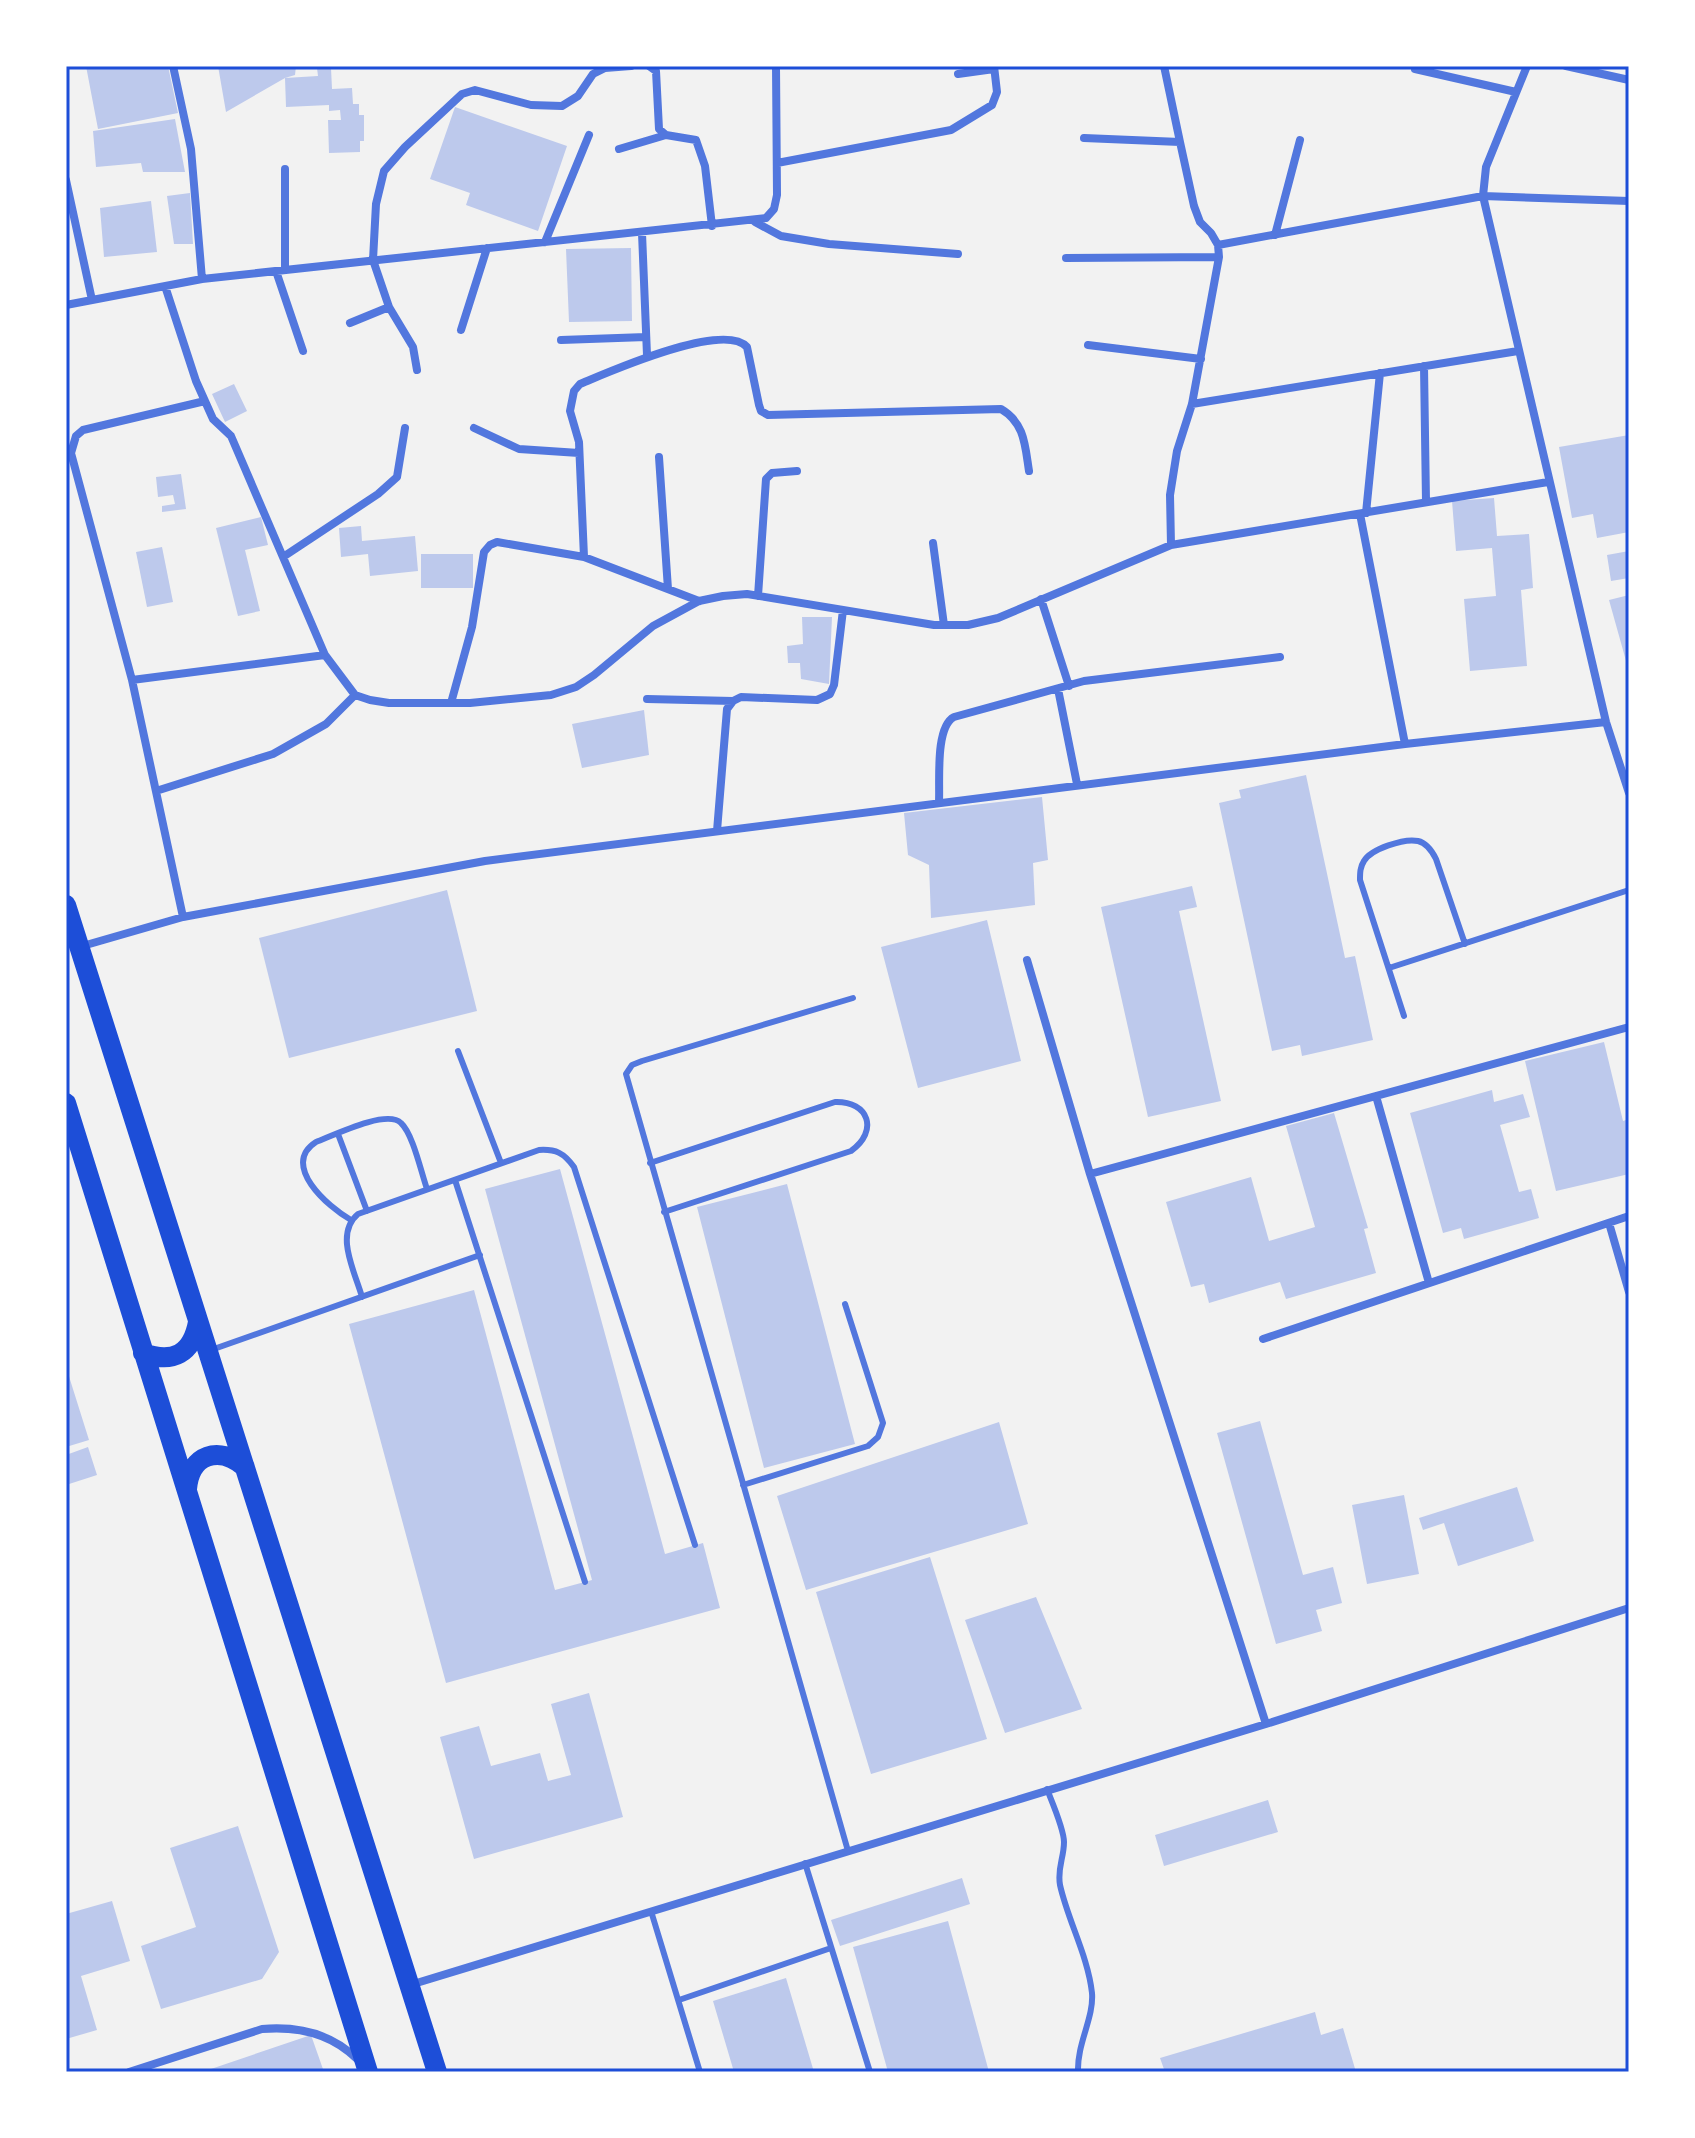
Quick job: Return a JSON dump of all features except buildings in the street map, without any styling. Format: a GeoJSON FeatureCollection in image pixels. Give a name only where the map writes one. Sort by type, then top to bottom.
{"type":"FeatureCollection","features":[{"type":"Feature","properties":{"kind":"main road"},"geometry":{"type":"LineString","coordinates":[[66,905],[437,2072]]}},
{"type":"Feature","properties":{"kind":"main road"},"geometry":{"type":"LineString","coordinates":[[66,1103],[367,2069]]}},
{"type":"Feature","properties":{"kind":"main road"},"geometry":{"type":"LineString","coordinates":[[143,1353],[158,1359],[173,1357],[186,1350],[195,1338],[198,1322]]}},
{"type":"Feature","properties":{"kind":"main road"},"geometry":{"type":"LineString","coordinates":[[187,1490],[188,1476],[196,1464],[207,1456],[221,1454],[235,1458],[245,1467]]}},
{"type":"Feature","properties":{"kind":"street"},"geometry":{"type":"LineString","coordinates":[[173,66],[191,149],[202,279]]}},
{"type":"Feature","properties":{"kind":"street"},"geometry":{"type":"LineString","coordinates":[[417,370],[413,347],[389,307],[373,260],[376,204],[384,171],[462,94],[475,90],[531,105],[562,106],[578,96],[593,74],[605,68],[631,66]]}},
{"type":"Feature","properties":{"kind":"street"},"geometry":{"type":"LineString","coordinates":[[649,66],[656,71],[659,129],[666,135]]}},
{"type":"Feature","properties":{"kind":"street"},"geometry":{"type":"LineString","coordinates":[[66,305],[202,279],[766,218],[774,209],[777,195],[776,66]]}},
{"type":"Feature","properties":{"kind":"street"},"geometry":{"type":"LineString","coordinates":[[1164,66],[1194,206],[1200,222],[1218,245],[1219,257],[1192,404],[1177,451],[1170,495],[1171,545]]}},
{"type":"Feature","properties":{"kind":"street"},"geometry":{"type":"LineString","coordinates":[[1527,66],[1486,167],[1483,196],[1606,722],[1629,793]]}},
{"type":"Feature","properties":{"kind":"street"},"geometry":{"type":"LineString","coordinates":[[1566,66],[1629,80]]}},
{"type":"Feature","properties":{"kind":"street"},"geometry":{"type":"LineString","coordinates":[[777,163],[951,130],[992,105],[997,92],[994,68],[958,74]]}},
{"type":"Feature","properties":{"kind":"street"},"geometry":{"type":"LineString","coordinates":[[1415,69],[1516,92]]}},
{"type":"Feature","properties":{"kind":"street"},"geometry":{"type":"LineString","coordinates":[[545,242],[589,135]]}},
{"type":"Feature","properties":{"kind":"street"},"geometry":{"type":"LineString","coordinates":[[619,149],[666,135],[696,140],[705,166],[712,226]]}},
{"type":"Feature","properties":{"kind":"street"},"geometry":{"type":"LineString","coordinates":[[1084,138],[1180,142]]}},
{"type":"Feature","properties":{"kind":"street"},"geometry":{"type":"LineString","coordinates":[[1275,235],[1300,140]]}},
{"type":"Feature","properties":{"kind":"street"},"geometry":{"type":"LineString","coordinates":[[285,169],[281,270],[303,351]]}},
{"type":"Feature","properties":{"kind":"street"},"geometry":{"type":"LineString","coordinates":[[66,180],[92,300]]}},
{"type":"Feature","properties":{"kind":"street"},"geometry":{"type":"LineString","coordinates":[[1218,245],[1483,196],[1629,201]]}},
{"type":"Feature","properties":{"kind":"street"},"geometry":{"type":"LineString","coordinates":[[754,221],[781,236],[829,244],[958,254]]}},
{"type":"Feature","properties":{"kind":"street"},"geometry":{"type":"LineString","coordinates":[[642,233],[647,355]]}},
{"type":"Feature","properties":{"kind":"street"},"geometry":{"type":"LineString","coordinates":[[461,330],[487,248]]}},
{"type":"Feature","properties":{"kind":"street"},"geometry":{"type":"LineString","coordinates":[[1066,258],[1219,257]]}},
{"type":"Feature","properties":{"kind":"street"},"geometry":{"type":"LineString","coordinates":[[165,286],[205,401],[213,419],[231,436],[325,655],[355,695],[389,703],[451,703],[551,695],[576,687],[653,626],[699,601],[735,595],[758,596],[944,625],[968,625],[998,618],[1171,545],[1548,482]]}},
{"type":"Feature","properties":{"kind":"street"},"geometry":{"type":"LineString","coordinates":[[350,323],[389,307]]}},
{"type":"Feature","properties":{"kind":"street"},"geometry":{"type":"LineString","coordinates":[[561,340],[646,337]]}},
{"type":"Feature","properties":{"kind":"street"},"geometry":{"type":"LineString","coordinates":[[584,557],[579,453],[570,411],[574,391],[580,384],[647,355],[689,345],[732,339],[743,342],[747,347],[761,411],[774,415],[1001,409],[1014,417],[1023,432],[1029,471]]}},
{"type":"Feature","properties":{"kind":"street"},"geometry":{"type":"LineString","coordinates":[[1088,345],[1201,359]]}},
{"type":"Feature","properties":{"kind":"street"},"geometry":{"type":"LineString","coordinates":[[1192,404],[1518,351]]}},
{"type":"Feature","properties":{"kind":"street"},"geometry":{"type":"LineString","coordinates":[[1424,366],[1426,502]]}},
{"type":"Feature","properties":{"kind":"street"},"geometry":{"type":"LineString","coordinates":[[1380,373],[1363,513],[1405,744]]}},
{"type":"Feature","properties":{"kind":"street"},"geometry":{"type":"LineString","coordinates":[[183,917],[132,680],[71,453],[76,436],[83,430],[205,401]]}},
{"type":"Feature","properties":{"kind":"street"},"geometry":{"type":"LineString","coordinates":[[283,557],[378,494],[397,477],[405,428]]}},
{"type":"Feature","properties":{"kind":"street"},"geometry":{"type":"LineString","coordinates":[[474,428],[519,449],[579,453]]}},
{"type":"Feature","properties":{"kind":"street"},"geometry":{"type":"LineString","coordinates":[[659,457],[668,589]]}},
{"type":"Feature","properties":{"kind":"street"},"geometry":{"type":"LineString","coordinates":[[758,596],[766,479],[772,473],[797,471]]}},
{"type":"Feature","properties":{"kind":"street"},"geometry":{"type":"LineString","coordinates":[[451,703],[472,627],[484,552],[497,542],[584,557],[699,601]]}},
{"type":"Feature","properties":{"kind":"street"},"geometry":{"type":"LineString","coordinates":[[933,543],[944,625]]}},
{"type":"Feature","properties":{"kind":"street"},"geometry":{"type":"LineString","coordinates":[[1041,599],[1069,686]]}},
{"type":"Feature","properties":{"kind":"street"},"geometry":{"type":"LineString","coordinates":[[647,699],[733,701],[749,696],[817,700],[830,694],[834,685],[843,610]]}},
{"type":"Feature","properties":{"kind":"street"},"geometry":{"type":"LineString","coordinates":[[132,680],[325,655]]}},
{"type":"Feature","properties":{"kind":"street"},"geometry":{"type":"LineString","coordinates":[[939,802],[942,731],[947,720],[1084,681],[1280,657]]}},
{"type":"Feature","properties":{"kind":"street"},"geometry":{"type":"LineString","coordinates":[[1058,689],[1077,784]]}},
{"type":"Feature","properties":{"kind":"street"},"geometry":{"type":"LineString","coordinates":[[156,791],[273,754],[326,724],[355,695]]}},
{"type":"Feature","properties":{"kind":"street"},"geometry":{"type":"LineString","coordinates":[[717,831],[727,709],[733,701]]}},
{"type":"Feature","properties":{"kind":"street"},"geometry":{"type":"LineString","coordinates":[[78,947],[183,917],[485,861],[1077,784],[1606,722]]}},
{"type":"Feature","properties":{"kind":"street"},"geometry":{"type":"LineString","coordinates":[[1027,960],[1090,1174],[1266,1724]]}},
{"type":"Feature","properties":{"kind":"street"},"geometry":{"type":"LineString","coordinates":[[1090,1174],[1629,1027]]}},
{"type":"Feature","properties":{"kind":"street"},"geometry":{"type":"LineString","coordinates":[[1376,1096],[1429,1283]]}},
{"type":"Feature","properties":{"kind":"street"},"geometry":{"type":"LineString","coordinates":[[1263,1339],[1629,1216]]}},
{"type":"Feature","properties":{"kind":"street"},"geometry":{"type":"LineString","coordinates":[[1609,1223],[1629,1292]]}},
{"type":"Feature","properties":{"kind":"street"},"geometry":{"type":"LineString","coordinates":[[409,1986],[1266,1724],[1629,1608]]}},
{"type":"Feature","properties":{"kind":"street"},"geometry":{"type":"LineString","coordinates":[[129,2072],[262,2029],[282,2027],[301,2029],[328,2038],[352,2053],[367,2069]]}},
{"type":"Feature","properties":{"kind":"lane"},"geometry":{"type":"LineString","coordinates":[[1404,1016],[1360,880],[1360,869],[1371,852],[1406,841],[1419,841],[1430,848],[1465,944]]}},
{"type":"Feature","properties":{"kind":"lane"},"geometry":{"type":"LineString","coordinates":[[1389,968],[1629,890]]}},
{"type":"Feature","properties":{"kind":"lane"},"geometry":{"type":"LineString","coordinates":[[848,1851],[626,1074],[632,1065],[853,998]]}},
{"type":"Feature","properties":{"kind":"lane"},"geometry":{"type":"LineString","coordinates":[[458,1051],[501,1163]]}},
{"type":"Feature","properties":{"kind":"lane"},"geometry":{"type":"LineString","coordinates":[[650,1163],[835,1102],[848,1102],[860,1108],[867,1119],[867,1132],[862,1143],[851,1151],[664,1212]]}},
{"type":"Feature","properties":{"kind":"lane"},"geometry":{"type":"LineString","coordinates":[[351,1220],[336,1211],[311,1187],[304,1157],[308,1148],[338,1134],[388,1117],[400,1121],[427,1189]]}},
{"type":"Feature","properties":{"kind":"lane"},"geometry":{"type":"LineString","coordinates":[[338,1134],[367,1211]]}},
{"type":"Feature","properties":{"kind":"lane"},"geometry":{"type":"LineString","coordinates":[[362,1297],[347,1245],[346,1232],[351,1220],[367,1211],[539,1150],[553,1149],[566,1156],[574,1167],[695,1545]]}},
{"type":"Feature","properties":{"kind":"lane"},"geometry":{"type":"LineString","coordinates":[[455,1180],[585,1582]]}},
{"type":"Feature","properties":{"kind":"lane"},"geometry":{"type":"LineString","coordinates":[[208,1351],[480,1255]]}},
{"type":"Feature","properties":{"kind":"lane"},"geometry":{"type":"LineString","coordinates":[[743,1485],[868,1446],[878,1437],[883,1423],[845,1304]]}},
{"type":"Feature","properties":{"kind":"lane"},"geometry":{"type":"LineString","coordinates":[[1047,1789],[1064,1841],[1059,1861],[1059,1880],[1092,1996],[1078,2055],[1078,2072]]}},
{"type":"Feature","properties":{"kind":"lane"},"geometry":{"type":"LineString","coordinates":[[805,1863],[870,2072]]}},
{"type":"Feature","properties":{"kind":"lane"},"geometry":{"type":"LineString","coordinates":[[651,1911],[700,2072]]}},
{"type":"Feature","properties":{"kind":"lane"},"geometry":{"type":"LineString","coordinates":[[679,2000],[831,1948]]}}]}
